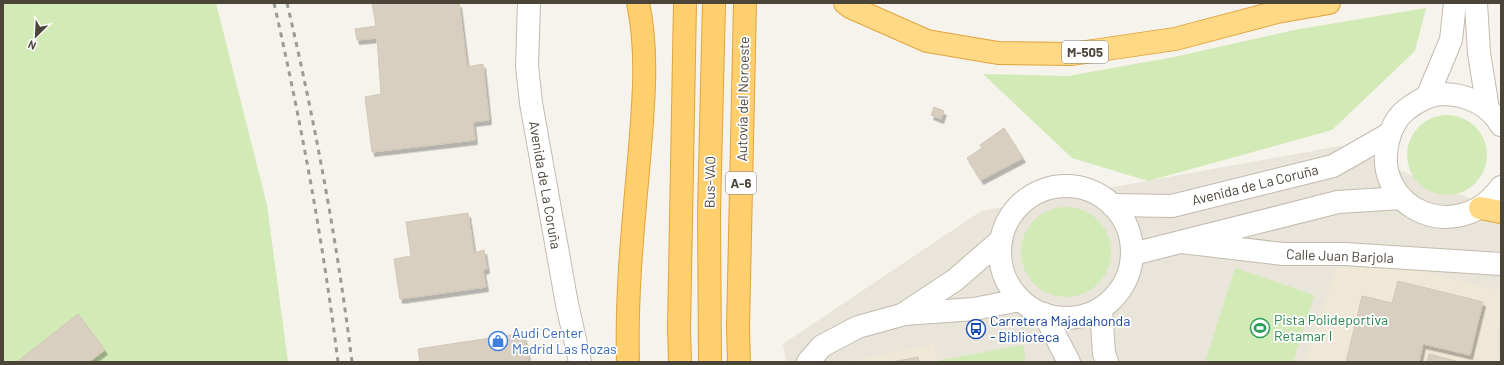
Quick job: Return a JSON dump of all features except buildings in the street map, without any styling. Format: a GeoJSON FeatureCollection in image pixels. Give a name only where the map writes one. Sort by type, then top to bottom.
{"type":"FeatureCollection","features":[{"type":"Feature","properties":{"kind":"highway"},"geometry":{"type":"LineString","coordinates":[[628,362],[627,335],[633,225],[645,89],[643,25],[638,3]]}},
{"type":"Feature","properties":{"kind":"highway"},"geometry":{"type":"LineString","coordinates":[[680,362],[679,321],[685,3]]}},
{"type":"Feature","properties":{"kind":"highway","name":"Bus-VAO"},"geometry":{"type":"LineString","coordinates":[[710,362],[709,212],[714,3]]}},
{"type":"Feature","properties":{"kind":"highway","name":"Autovía del Noroeste"},"geometry":{"type":"LineString","coordinates":[[739,362],[738,328],[745,3]]}},
{"type":"Feature","properties":{"kind":"highway","name":"M-505"},"geometry":{"type":"LineString","coordinates":[[845,3],[850,7],[927,41],[998,53],[1072,54],[1175,39],[1277,12],[1329,3]]}},
{"type":"Feature","properties":{"kind":"street"},"geometry":{"type":"LineString","coordinates":[[1427,97],[1452,40],[1455,3]]}},
{"type":"Feature","properties":{"kind":"street"},"geometry":{"type":"LineString","coordinates":[[1476,3],[1479,54],[1495,117]]}},
{"type":"Feature","properties":{"kind":"street","name":"Avenida de La Coruña"},"geometry":{"type":"LineString","coordinates":[[530,4],[527,66],[531,103],[563,281],[580,362]]}},
{"type":"Feature","properties":{"kind":"street"},"geometry":{"type":"LineString","coordinates":[[1495,117],[1475,100],[1459,95],[1443,94],[1427,97],[1404,112],[1395,122],[1389,134],[1386,148],[1387,168],[1394,187],[1402,198],[1415,209],[1431,215],[1448,218],[1491,210],[1492,199],[1501,187]]}},
{"type":"Feature","properties":{"kind":"street","name":"Avenida de La Coruña"},"geometry":{"type":"LineString","coordinates":[[1112,205],[1172,206],[1333,166],[1389,134]]}},
{"type":"Feature","properties":{"kind":"street"},"geometry":{"type":"LineString","coordinates":[[1070,186],[1093,191],[1112,205],[1124,219],[1130,236],[1133,254],[1128,276],[1118,294],[1101,309],[1083,316],[1063,318],[1044,314],[1020,300],[1005,278],[1000,259],[1001,240],[1010,217],[1025,200],[1046,189],[1070,186]]}},
{"type":"Feature","properties":{"kind":"street"},"geometry":{"type":"LineString","coordinates":[[1133,254],[1338,202],[1402,198]]}},
{"type":"Feature","properties":{"kind":"street"},"geometry":{"type":"LineString","coordinates":[[905,314],[955,280],[1001,240]]}},
{"type":"Feature","properties":{"kind":"street","name":"Calle Juan Barjola"},"geometry":{"type":"LineString","coordinates":[[1179,242],[1283,254],[1345,254],[1501,264]]}},
{"type":"Feature","properties":{"kind":"street"},"geometry":{"type":"LineString","coordinates":[[808,362],[822,346],[858,327],[905,314],[974,309],[1020,300]]}},
{"type":"Feature","properties":{"kind":"street"},"geometry":{"type":"LineString","coordinates":[[1101,309],[1104,354],[1107,362]]}},
{"type":"Feature","properties":{"kind":"street"},"geometry":{"type":"LineString","coordinates":[[1044,314],[1069,362]]}},
{"type":"Feature","properties":{"kind":"shaded area"},"geometry":{"type":"Polygon","coordinates":[[[1340,146],[1501,211],[1501,362],[786,362],[783,344],[981,211],[1340,146]]]}},
{"type":"Feature","properties":{"kind":"shaded area"},"geometry":{"type":"Polygon","coordinates":[[[1336,267],[1417,270],[1500,291],[1497,362],[1304,362],[1336,267]]]}},
{"type":"Feature","properties":{"kind":"shaded area"},"geometry":{"type":"Polygon","coordinates":[[[934,344],[938,362],[845,362],[855,360],[934,344]]]}},
{"type":"Feature","properties":{"kind":"green space"},"geometry":{"type":"Polygon","coordinates":[[[3,3],[216,3],[267,205],[288,362],[3,362],[3,3]]]}},
{"type":"Feature","properties":{"kind":"green space"},"geometry":{"type":"Polygon","coordinates":[[[1426,8],[1415,51],[1332,130],[1148,181],[1072,158],[983,74],[1068,76],[1174,57],[1294,30],[1426,8]]]}},
{"type":"Feature","properties":{"kind":"green space"},"geometry":{"type":"Polygon","coordinates":[[[1447,115],[1462,118],[1475,127],[1484,140],[1487,155],[1484,170],[1475,183],[1462,192],[1447,195],[1432,192],[1419,183],[1410,170],[1407,155],[1410,140],[1419,127],[1432,118],[1447,115]]]}},
{"type":"Feature","properties":{"kind":"green space"},"geometry":{"type":"Polygon","coordinates":[[[1057,207],[1075,207],[1091,214],[1104,227],[1111,243],[1111,261],[1104,277],[1091,290],[1075,297],[1057,297],[1041,290],[1028,277],[1021,261],[1021,243],[1028,227],[1041,214],[1057,207]]]}},
{"type":"Feature","properties":{"kind":"green space","name":"Pista Polideportiva Retamar I"},"geometry":{"type":"Polygon","coordinates":[[[1235,268],[1314,295],[1293,362],[1205,362],[1235,268]]]}},
{"type":"Feature","properties":{"kind":"green space"},"geometry":{"type":"Polygon","coordinates":[[[1023,345],[1026,362],[940,362],[940,360],[1023,345]]]}},
{"type":"Feature","properties":{"kind":"railway"},"geometry":{"type":"LineString","coordinates":[[274,3],[310,182],[338,362]]}},
{"type":"Feature","properties":{"kind":"railway"},"geometry":{"type":"LineString","coordinates":[[287,3],[316,137],[332,227],[352,362]]}},
{"type":"Feature","properties":{"kind":"place","name":"Pista Polideportiva Retamar I"},"geometry":{"type":"Point","coordinates":[1260,328]}},
{"type":"Feature","properties":{"kind":"place","name":"Carretera Majadahonda - Biblioteca"},"geometry":{"type":"Point","coordinates":[976,329]}},
{"type":"Feature","properties":{"kind":"place","name":"Audi Center Madrid Las Rozas"},"geometry":{"type":"Point","coordinates":[498,341]}}]}
